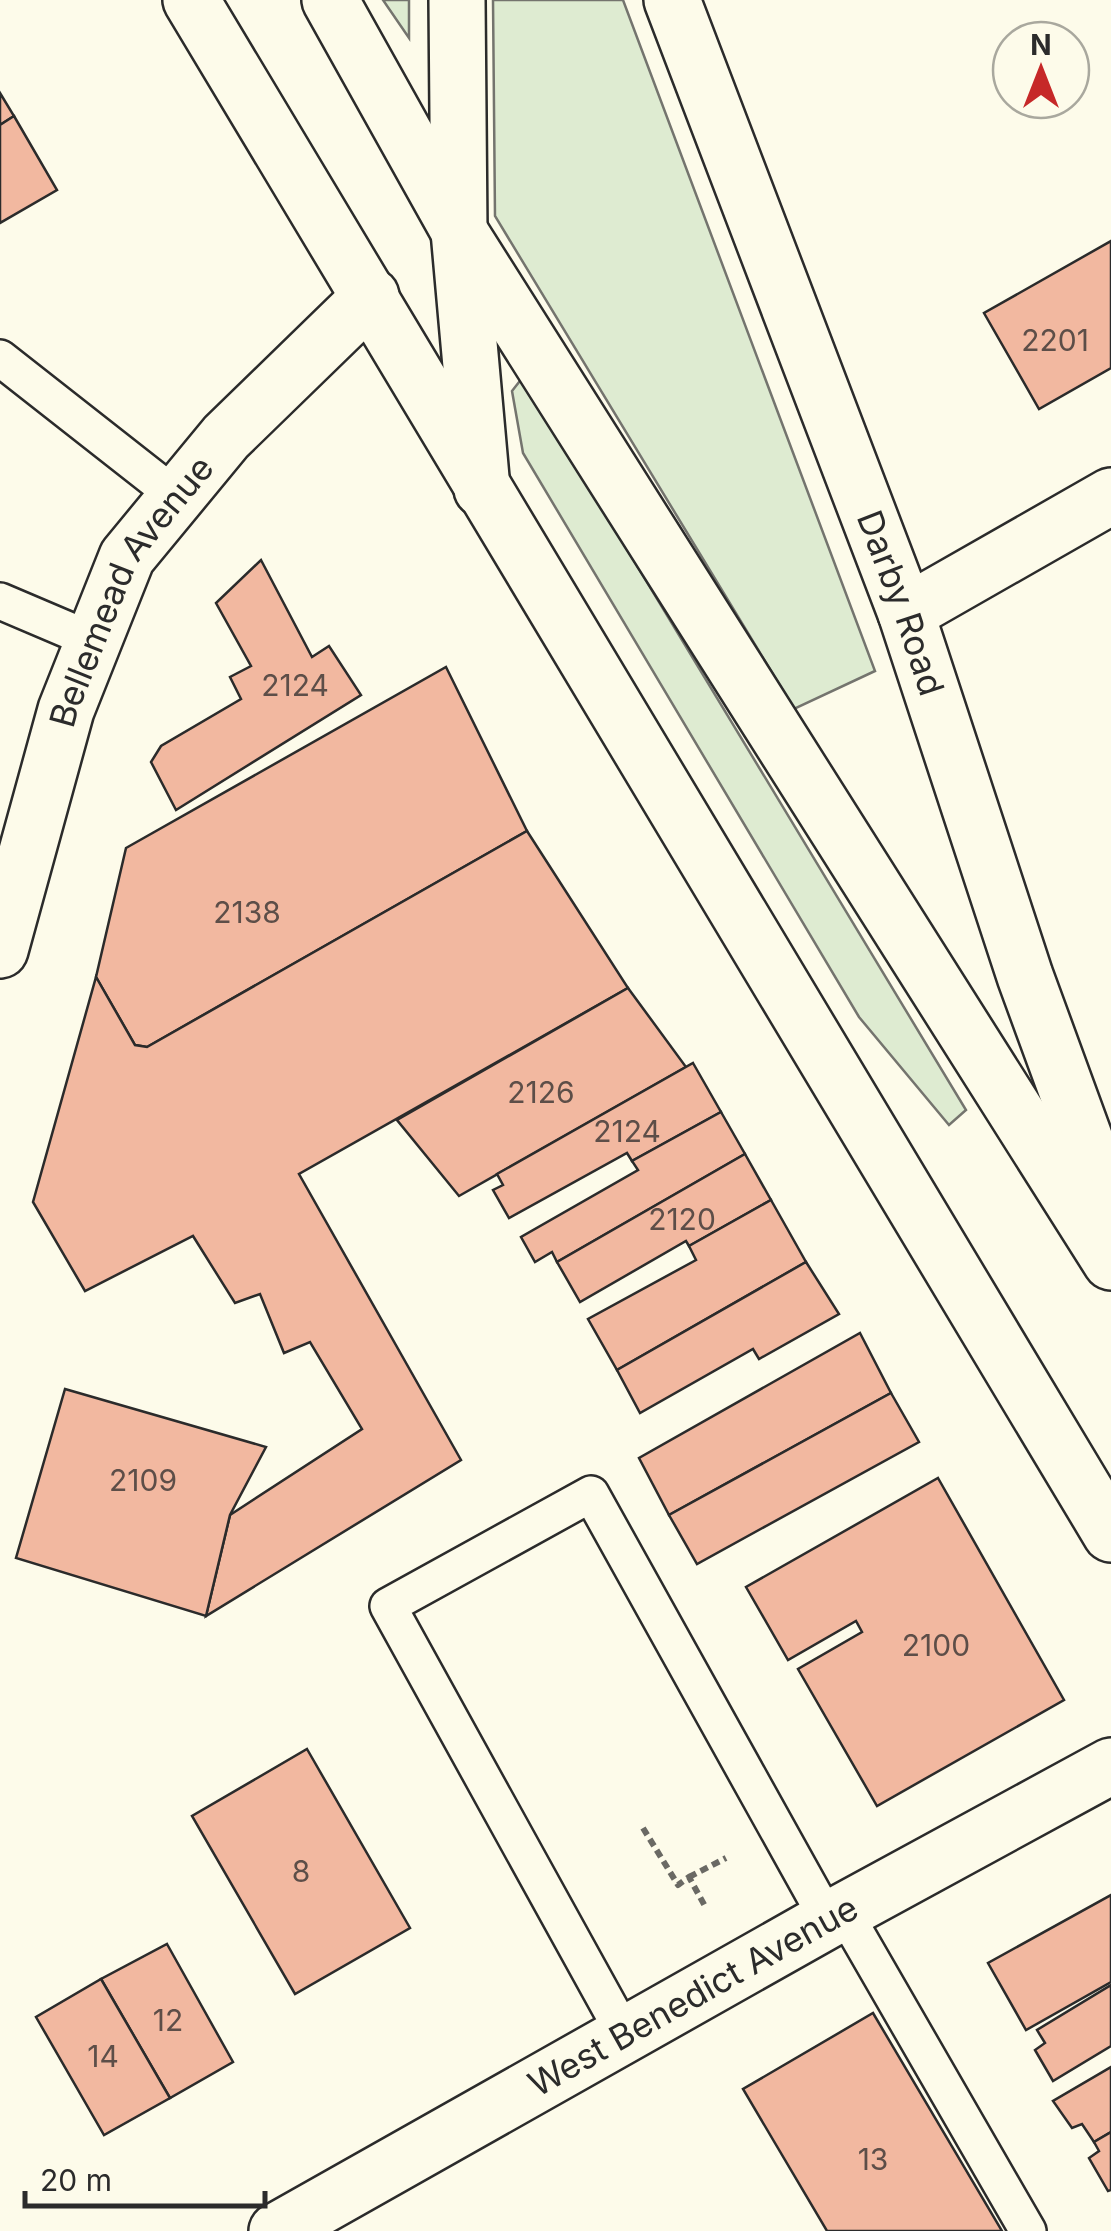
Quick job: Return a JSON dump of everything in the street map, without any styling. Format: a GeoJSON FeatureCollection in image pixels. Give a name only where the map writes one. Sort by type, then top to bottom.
{"type":"FeatureCollection","features":[{"type":"Feature","properties":{"kind":"street"},"geometry":{"type":"LineString","coordinates":[[191,0],[1111,1534]]}},
{"type":"Feature","properties":{"kind":"street"},"geometry":{"type":"LineString","coordinates":[[330,0],[460,231],[1111,1262]]}},
{"type":"Feature","properties":{"kind":"street"},"geometry":{"type":"LineString","coordinates":[[457,0],[460,231],[482,489]]}},
{"type":"Feature","properties":{"kind":"street","name":"Darby Road"},"geometry":{"type":"LineString","coordinates":[[672,0],[906,613],[1024,976],[1111,1210]]}},
{"type":"Feature","properties":{"kind":"street","name":"Bellemead Avenue"},"geometry":{"type":"LineString","coordinates":[[0,950],[66,710],[127,557],[226,437],[372,296]]}},
{"type":"Feature","properties":{"kind":"street"},"geometry":{"type":"LineString","coordinates":[[906,613],[1111,496]]}},
{"type":"Feature","properties":{"kind":"street","name":"West Benedict Avenue"},"geometry":{"type":"LineString","coordinates":[[277,2231],[1111,1766]]}},
{"type":"Feature","properties":{"kind":"lane"},"geometry":{"type":"LineString","coordinates":[[0,358],[177,497]]}},
{"type":"Feature","properties":{"kind":"lane"},"geometry":{"type":"LineString","coordinates":[[0,601],[94,641]]}},
{"type":"Feature","properties":{"kind":"lane"},"geometry":{"type":"LineString","coordinates":[[626,2037],[388,1606],[590,1494],[836,1916],[1028,2231]]}},
{"type":"Feature","properties":{"kind":"path"},"geometry":{"type":"LineString","coordinates":[[643,1828],[678,1885],[726,1858]]}},
{"type":"Feature","properties":{"kind":"path"},"geometry":{"type":"LineString","coordinates":[[689,1877],[741,1970]]}},
{"type":"Feature","properties":{"kind":"green space"},"geometry":{"type":"Polygon","coordinates":[[[383,0],[409,0],[409,38],[383,0]]]}},
{"type":"Feature","properties":{"kind":"green space"},"geometry":{"type":"Polygon","coordinates":[[[493,0],[623,0],[875,671],[794,709],[495,216],[493,0]]]}},
{"type":"Feature","properties":{"kind":"green space"},"geometry":{"type":"Polygon","coordinates":[[[523,377],[966,1110],[949,1125],[859,1017],[523,453],[512,391],[523,377]]]}},
{"type":"Feature","properties":{"kind":"building"},"geometry":{"type":"Polygon","coordinates":[[[0,93],[14,116],[0,125],[0,93]]]}},
{"type":"Feature","properties":{"kind":"building"},"geometry":{"type":"Polygon","coordinates":[[[14,116],[57,190],[0,223],[0,125],[14,116]]]}},
{"type":"Feature","properties":{"kind":"building"},"geometry":{"type":"Polygon","coordinates":[[[1111,241],[1111,368],[1039,409],[984,313],[1111,241]]]}},
{"type":"Feature","properties":{"kind":"building"},"geometry":{"type":"Polygon","coordinates":[[[261,560],[312,657],[329,646],[361,695],[176,810],[151,762],[161,746],[241,699],[230,677],[251,666],[216,603],[261,560]]]}},
{"type":"Feature","properties":{"kind":"building"},"geometry":{"type":"Polygon","coordinates":[[[446,667],[527,831],[147,1047],[135,1045],[96,977],[126,848],[446,667]]]}},
{"type":"Feature","properties":{"kind":"building"},"geometry":{"type":"Polygon","coordinates":[[[527,831],[628,988],[299,1174],[461,1460],[206,1616],[230,1515],[362,1429],[310,1342],[284,1353],[260,1294],[235,1303],[193,1236],[85,1291],[33,1202],[96,977],[135,1045],[147,1047],[527,831]]]}},
{"type":"Feature","properties":{"kind":"building"},"geometry":{"type":"Polygon","coordinates":[[[628,988],[686,1067],[459,1196],[397,1120],[628,988]]]}},
{"type":"Feature","properties":{"kind":"building"},"geometry":{"type":"Polygon","coordinates":[[[693,1063],[721,1112],[632,1161],[627,1153],[509,1218],[493,1190],[503,1185],[497,1174],[693,1063]]]}},
{"type":"Feature","properties":{"kind":"building"},"geometry":{"type":"Polygon","coordinates":[[[721,1112],[745,1154],[557,1262],[552,1252],[535,1262],[521,1237],[638,1170],[632,1161],[721,1112]]]}},
{"type":"Feature","properties":{"kind":"building"},"geometry":{"type":"Polygon","coordinates":[[[745,1154],[771,1200],[689,1246],[686,1241],[580,1302],[557,1262],[745,1154]]]}},
{"type":"Feature","properties":{"kind":"building"},"geometry":{"type":"Polygon","coordinates":[[[771,1200],[806,1262],[617,1370],[588,1319],[696,1260],[689,1246],[771,1200]]]}},
{"type":"Feature","properties":{"kind":"building"},"geometry":{"type":"Polygon","coordinates":[[[806,1262],[839,1314],[759,1359],[753,1349],[640,1413],[617,1370],[806,1262]]]}},
{"type":"Feature","properties":{"kind":"building"},"geometry":{"type":"Polygon","coordinates":[[[860,1333],[891,1393],[669,1515],[639,1458],[860,1333]]]}},
{"type":"Feature","properties":{"kind":"building"},"geometry":{"type":"Polygon","coordinates":[[[65,1389],[266,1447],[230,1515],[206,1616],[16,1558],[65,1389]]]}},
{"type":"Feature","properties":{"kind":"building"},"geometry":{"type":"Polygon","coordinates":[[[891,1393],[919,1442],[697,1564],[669,1515],[891,1393]]]}},
{"type":"Feature","properties":{"kind":"building"},"geometry":{"type":"Polygon","coordinates":[[[938,1478],[1064,1700],[877,1806],[798,1669],[862,1632],[856,1621],[788,1660],[746,1587],[938,1478]]]}},
{"type":"Feature","properties":{"kind":"building"},"geometry":{"type":"Polygon","coordinates":[[[307,1749],[410,1928],[295,1994],[192,1816],[307,1749]]]}},
{"type":"Feature","properties":{"kind":"building"},"geometry":{"type":"Polygon","coordinates":[[[1111,1895],[1111,1982],[1026,2030],[988,1963],[1111,1895]]]}},
{"type":"Feature","properties":{"kind":"building"},"geometry":{"type":"Polygon","coordinates":[[[167,1944],[233,2062],[170,2098],[101,1979],[167,1944]]]}},
{"type":"Feature","properties":{"kind":"building"},"geometry":{"type":"Polygon","coordinates":[[[101,1979],[170,2098],[104,2135],[36,2017],[101,1979]]]}},
{"type":"Feature","properties":{"kind":"building"},"geometry":{"type":"Polygon","coordinates":[[[1111,1985],[1111,2046],[1053,2081],[1035,2050],[1045,2043],[1037,2030],[1111,1985]]]}},
{"type":"Feature","properties":{"kind":"building"},"geometry":{"type":"Polygon","coordinates":[[[873,2013],[1002,2231],[827,2231],[743,2089],[873,2013]]]}},
{"type":"Feature","properties":{"kind":"building"},"geometry":{"type":"Polygon","coordinates":[[[1111,2067],[1111,2132],[1094,2142],[1082,2124],[1072,2128],[1053,2101],[1111,2067]]]}},
{"type":"Feature","properties":{"kind":"building"},"geometry":{"type":"Polygon","coordinates":[[[1111,2132],[1108,2191],[1089,2158],[1099,2151],[1094,2142],[1111,2132]]]}}]}
